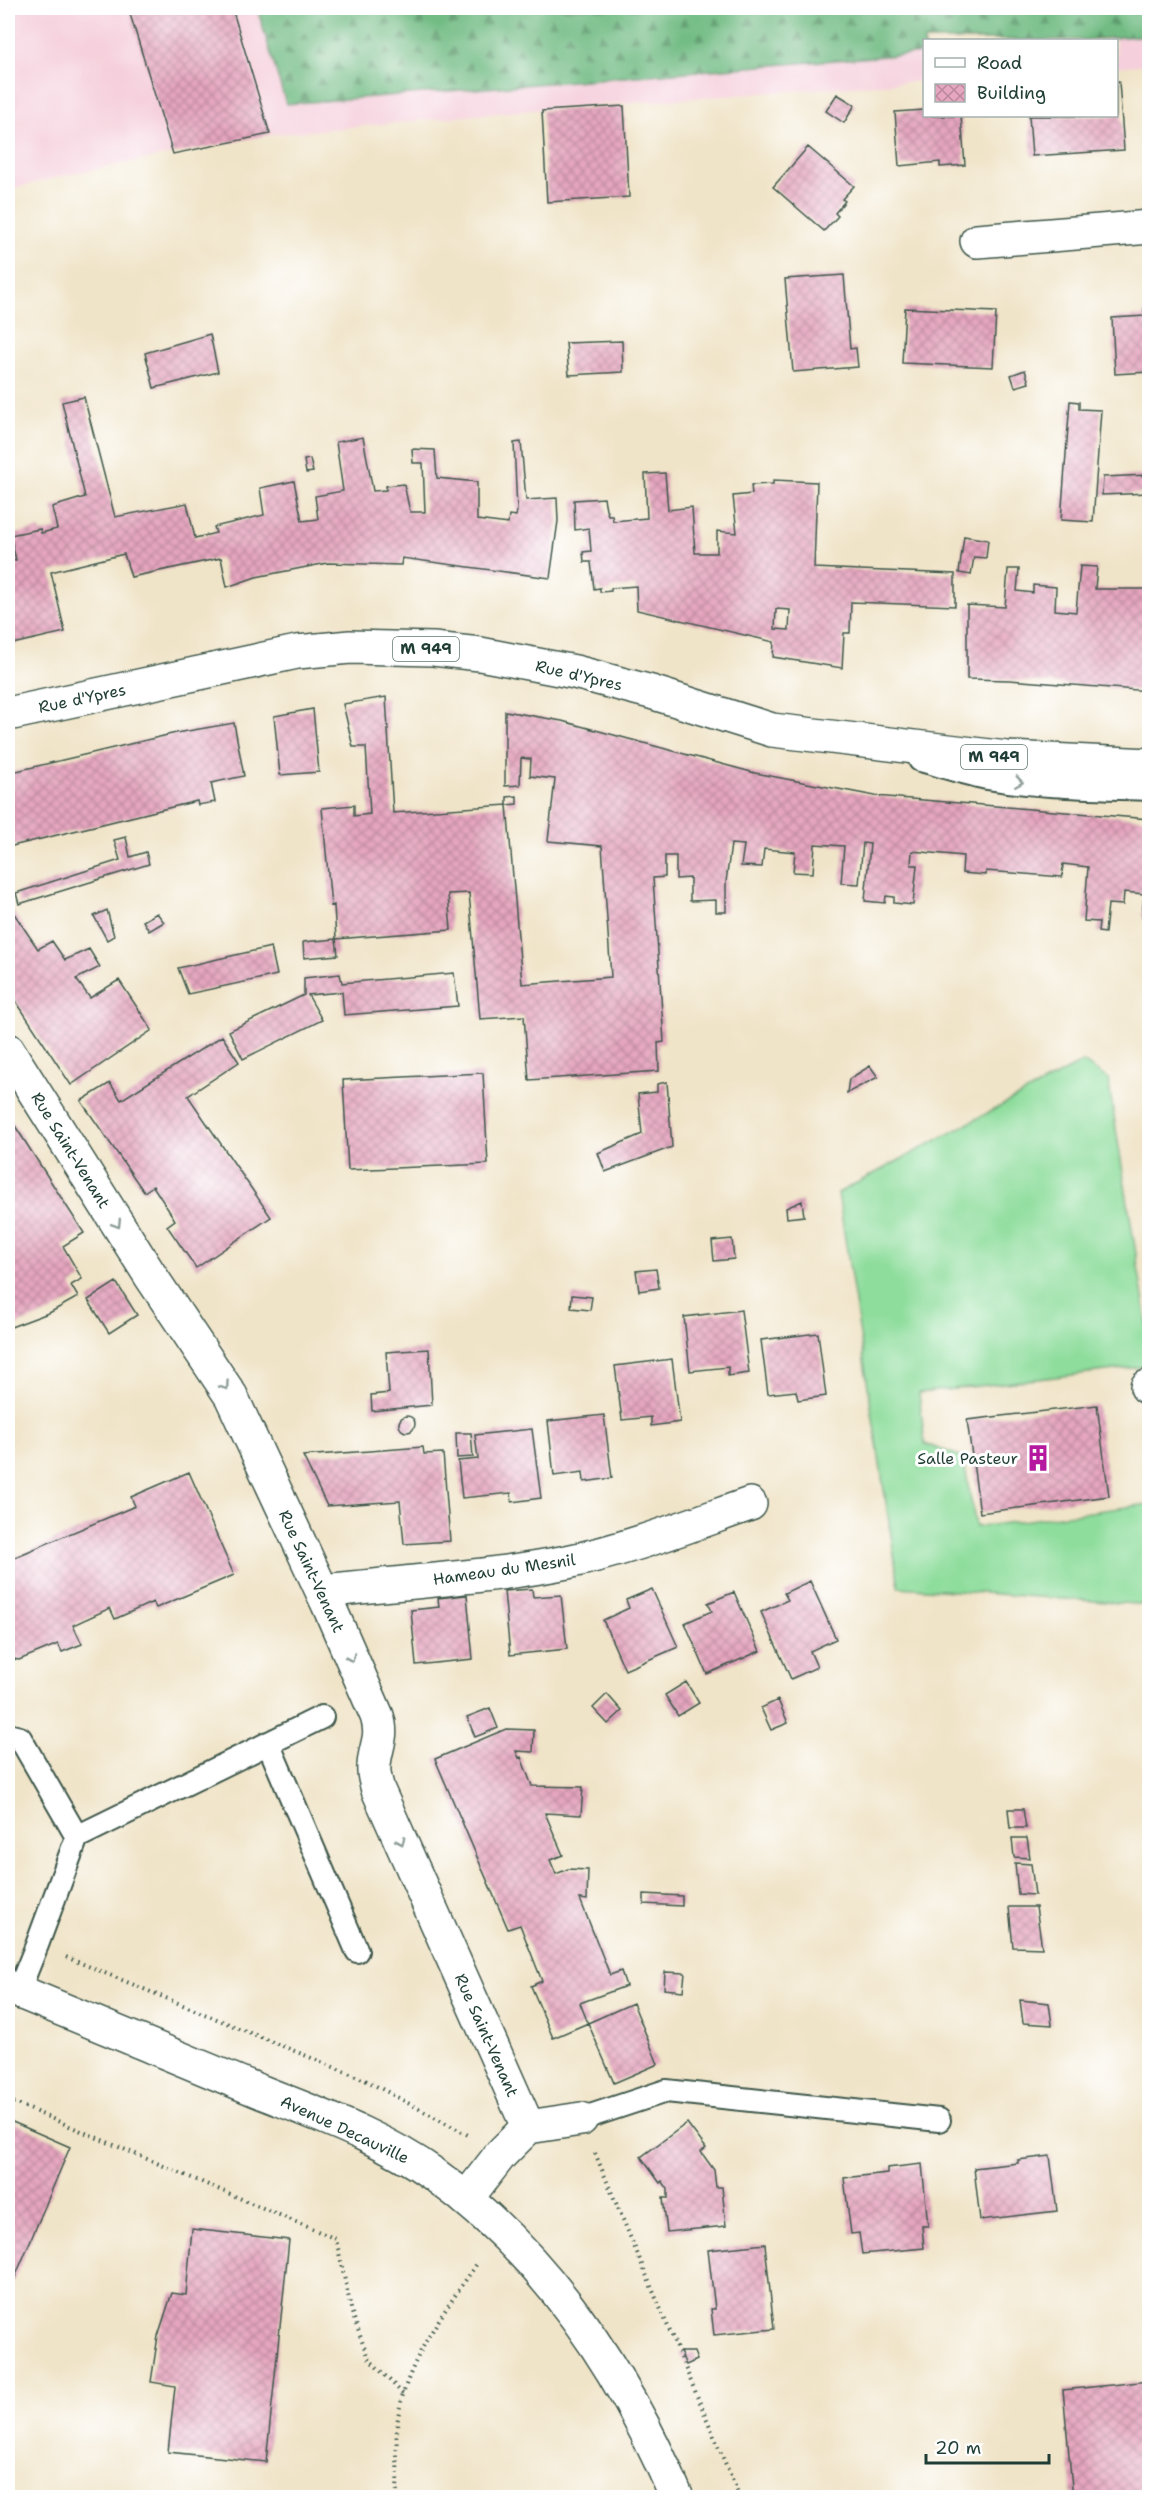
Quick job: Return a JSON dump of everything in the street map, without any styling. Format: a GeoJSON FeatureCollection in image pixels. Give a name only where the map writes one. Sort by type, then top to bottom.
{"type":"FeatureCollection","features":[{"type":"Feature","properties":{"kind":"street"},"geometry":{"type":"LineString","coordinates":[[977,242],[1149,227]]}},
{"type":"Feature","properties":{"kind":"street","name":"Rue d'Ypres"},"geometry":{"type":"LineString","coordinates":[[8,714],[297,652],[350,647],[392,648],[480,654],[530,663],[651,692],[772,730],[840,740],[1007,758],[1149,765]]}},
{"type":"Feature","properties":{"kind":"street","name":"Rue Saint-Venant"},"geometry":{"type":"LineString","coordinates":[[8,1050],[150,1275],[231,1396],[322,1591],[381,1728],[374,1764],[374,1776],[378,1790],[528,2127]]}},
{"type":"Feature","properties":{"kind":"street","name":"Hameau du Mesnil"},"geometry":{"type":"LineString","coordinates":[[322,1591],[519,1570],[570,1561],[640,1542],[750,1504]]}},
{"type":"Feature","properties":{"kind":"street","name":"Avenue Decauville"},"geometry":{"type":"LineString","coordinates":[[13,1989],[354,2130],[410,2159],[466,2199],[500,2229],[537,2268],[592,2341],[643,2424],[677,2498]]}},
{"type":"Feature","properties":{"kind":"street"},"geometry":{"type":"LineString","coordinates":[[466,2199],[501,2154],[528,2127],[580,2119]]}},
{"type":"Feature","properties":{"kind":"lane"},"geometry":{"type":"LineString","coordinates":[[840,740],[986,777],[1054,786],[1149,789]]}},
{"type":"Feature","properties":{"kind":"lane"},"geometry":{"type":"LineString","coordinates":[[13,1989],[37,1945],[77,1837],[322,1717]]}},
{"type":"Feature","properties":{"kind":"lane"},"geometry":{"type":"LineString","coordinates":[[8,1735],[20,1738],[77,1837]]}},
{"type":"Feature","properties":{"kind":"lane"},"geometry":{"type":"LineString","coordinates":[[268,1743],[357,1951]]}},
{"type":"Feature","properties":{"kind":"lane"},"geometry":{"type":"LineString","coordinates":[[580,2119],[666,2091],[939,2120]]}},
{"type":"Feature","properties":{"kind":"path"},"geometry":{"type":"LineString","coordinates":[[8,2100],[336,2239],[352,2313],[368,2358],[404,2394]]}},
{"type":"Feature","properties":{"kind":"path"},"geometry":{"type":"LineString","coordinates":[[396,2498],[398,2417],[414,2367],[437,2322],[500,2229]]}},
{"type":"Feature","properties":{"kind":"shaded area"},"geometry":{"type":"Polygon","coordinates":[[[8,8],[1149,8],[1149,64],[1118,67],[1118,39],[923,39],[923,81],[509,112],[270,135],[67,175],[8,190],[8,8]]]}},
{"type":"Feature","properties":{"kind":"green space"},"geometry":{"type":"Polygon","coordinates":[[[257,8],[1149,8],[1150,35],[1098,39],[923,39],[923,53],[286,104],[257,8]]]}},
{"type":"Feature","properties":{"kind":"green space"},"geometry":{"type":"Polygon","coordinates":[[[1083,1062],[1108,1079],[1149,1335],[1149,1366],[919,1393],[925,1444],[963,1457],[976,1527],[1149,1504],[1149,1605],[899,1587],[838,1193],[1083,1062]]]}},
{"type":"Feature","properties":{"kind":"building"},"geometry":{"type":"Polygon","coordinates":[[[151,8],[232,8],[270,134],[173,154],[130,14],[151,8]]]}},
{"type":"Feature","properties":{"kind":"building"},"geometry":{"type":"Polygon","coordinates":[[[1119,82],[1124,150],[1032,156],[1029,117],[1118,117],[1119,82]]]}},
{"type":"Feature","properties":{"kind":"building"},"geometry":{"type":"Polygon","coordinates":[[[837,94],[855,105],[844,123],[826,111],[837,94]]]}},
{"type":"Feature","properties":{"kind":"building"},"geometry":{"type":"Polygon","coordinates":[[[624,106],[629,197],[547,202],[542,111],[624,106]]]}},
{"type":"Feature","properties":{"kind":"building"},"geometry":{"type":"Polygon","coordinates":[[[923,110],[923,117],[961,117],[965,165],[940,167],[940,162],[899,166],[895,112],[923,110]]]}},
{"type":"Feature","properties":{"kind":"building"},"geometry":{"type":"Polygon","coordinates":[[[808,147],[854,186],[842,199],[845,201],[835,213],[838,216],[824,231],[773,187],[808,147]]]}},
{"type":"Feature","properties":{"kind":"building"},"geometry":{"type":"Polygon","coordinates":[[[844,275],[850,349],[856,348],[858,367],[793,372],[785,279],[844,275]]]}},
{"type":"Feature","properties":{"kind":"building"},"geometry":{"type":"Polygon","coordinates":[[[1149,307],[1149,372],[1115,374],[1112,318],[1145,316],[1144,308],[1149,307]]]}},
{"type":"Feature","properties":{"kind":"building"},"geometry":{"type":"Polygon","coordinates":[[[905,308],[996,312],[993,367],[902,363],[905,308]]]}},
{"type":"Feature","properties":{"kind":"building"},"geometry":{"type":"Polygon","coordinates":[[[210,334],[218,372],[154,388],[145,353],[210,334]]]}},
{"type":"Feature","properties":{"kind":"building"},"geometry":{"type":"Polygon","coordinates":[[[622,341],[623,372],[569,375],[566,343],[622,341]]]}},
{"type":"Feature","properties":{"kind":"building"},"geometry":{"type":"Polygon","coordinates":[[[1025,370],[1029,383],[1015,387],[1011,375],[1025,370]]]}},
{"type":"Feature","properties":{"kind":"building"},"geometry":{"type":"Polygon","coordinates":[[[84,397],[115,517],[187,503],[195,538],[216,533],[214,527],[264,515],[260,488],[294,481],[302,521],[318,519],[315,496],[343,491],[336,442],[363,437],[373,491],[386,490],[386,486],[404,484],[410,512],[425,512],[423,463],[413,463],[412,449],[435,450],[437,478],[477,482],[477,520],[508,524],[509,515],[516,516],[517,510],[514,443],[521,442],[526,500],[557,498],[558,521],[550,578],[402,558],[401,565],[327,563],[256,577],[227,587],[221,558],[131,577],[124,554],[51,572],[65,632],[8,645],[8,563],[16,560],[10,535],[40,529],[41,533],[57,529],[52,507],[85,497],[62,402],[84,397]]]}},
{"type":"Feature","properties":{"kind":"building"},"geometry":{"type":"Polygon","coordinates":[[[1070,401],[1079,402],[1079,409],[1101,410],[1093,522],[1061,520],[1070,401]]]}},
{"type":"Feature","properties":{"kind":"building"},"geometry":{"type":"Polygon","coordinates":[[[310,459],[313,472],[306,473],[304,460],[310,459]]]}},
{"type":"Feature","properties":{"kind":"building"},"geometry":{"type":"Polygon","coordinates":[[[665,473],[668,510],[692,507],[695,553],[717,553],[717,531],[737,533],[733,496],[752,494],[751,485],[773,484],[773,480],[817,482],[814,568],[955,574],[955,606],[851,602],[850,633],[844,633],[842,668],[773,657],[774,642],[637,610],[636,586],[611,588],[611,591],[600,592],[600,588],[594,589],[591,562],[584,562],[583,552],[591,551],[589,528],[575,530],[574,500],[604,498],[608,515],[612,515],[613,521],[647,518],[645,474],[665,473]],[[776,609],[775,629],[789,630],[790,610],[776,609]]]}},
{"type":"Feature","properties":{"kind":"building"},"geometry":{"type":"Polygon","coordinates":[[[1149,475],[1149,493],[1102,495],[1103,477],[1149,475]]]}},
{"type":"Feature","properties":{"kind":"building"},"geometry":{"type":"Polygon","coordinates":[[[964,536],[988,540],[986,558],[974,557],[971,575],[959,573],[964,536]]]}},
{"type":"Feature","properties":{"kind":"building"},"geometry":{"type":"Polygon","coordinates":[[[1080,566],[1097,567],[1095,589],[1148,589],[1149,691],[967,679],[967,605],[1005,607],[1008,569],[1019,569],[1017,591],[1033,593],[1033,585],[1056,587],[1055,610],[1076,612],[1080,566]]]}},
{"type":"Feature","properties":{"kind":"building"},"geometry":{"type":"Polygon","coordinates":[[[386,697],[393,813],[507,805],[522,984],[611,977],[602,846],[548,841],[555,779],[530,776],[531,759],[521,758],[520,785],[505,786],[505,711],[562,721],[755,773],[875,796],[1149,819],[1149,913],[1142,917],[1144,894],[1124,892],[1123,905],[1108,904],[1105,933],[1098,932],[1099,922],[1084,921],[1088,867],[1063,864],[1062,877],[986,871],[986,875],[962,873],[963,856],[912,851],[911,865],[917,865],[913,905],[894,903],[894,897],[886,896],[885,903],[865,901],[870,844],[863,843],[859,884],[841,883],[844,846],[815,844],[813,873],[793,872],[795,852],[764,849],[762,867],[741,866],[744,845],[731,844],[726,882],[726,912],[716,912],[716,900],[690,901],[690,878],[676,879],[676,856],[665,856],[665,877],[653,878],[664,1042],[658,1043],[659,1071],[529,1080],[524,1016],[480,1019],[469,893],[448,894],[451,930],[336,939],[322,808],[354,805],[354,816],[370,814],[366,747],[353,747],[343,704],[386,697]]]}},
{"type":"Feature","properties":{"kind":"building"},"geometry":{"type":"Polygon","coordinates":[[[313,709],[319,772],[280,775],[274,716],[313,709]]]}},
{"type":"Feature","properties":{"kind":"building"},"geometry":{"type":"Polygon","coordinates":[[[234,723],[244,776],[211,783],[215,802],[198,805],[197,801],[8,847],[8,773],[176,733],[234,723]]]}},
{"type":"Feature","properties":{"kind":"building"},"geometry":{"type":"Polygon","coordinates":[[[517,796],[517,804],[507,805],[507,797],[517,796]]]}},
{"type":"Feature","properties":{"kind":"building"},"geometry":{"type":"Polygon","coordinates":[[[126,837],[130,857],[146,852],[149,864],[19,904],[16,893],[120,860],[114,840],[126,837]]]}},
{"type":"Feature","properties":{"kind":"building"},"geometry":{"type":"Polygon","coordinates":[[[11,909],[38,949],[52,941],[65,960],[89,949],[100,967],[76,979],[90,998],[119,980],[152,1030],[71,1085],[8,989],[8,912],[11,909]]]}},
{"type":"Feature","properties":{"kind":"building"},"geometry":{"type":"Polygon","coordinates":[[[107,910],[114,936],[107,940],[94,916],[107,910]]]}},
{"type":"Feature","properties":{"kind":"building"},"geometry":{"type":"Polygon","coordinates":[[[157,913],[164,922],[149,931],[143,921],[157,913]]]}},
{"type":"Feature","properties":{"kind":"building"},"geometry":{"type":"Polygon","coordinates":[[[336,939],[338,955],[304,958],[303,942],[336,939]]]}},
{"type":"Feature","properties":{"kind":"building"},"geometry":{"type":"Polygon","coordinates":[[[271,947],[277,975],[188,994],[178,968],[271,947]]]}},
{"type":"Feature","properties":{"kind":"building"},"geometry":{"type":"Polygon","coordinates":[[[454,973],[458,1006],[344,1015],[342,992],[308,995],[322,1020],[243,1059],[229,1031],[304,995],[304,978],[340,974],[342,983],[454,973]]]}},
{"type":"Feature","properties":{"kind":"building"},"geometry":{"type":"Polygon","coordinates":[[[222,1036],[239,1062],[188,1096],[271,1217],[196,1268],[167,1226],[175,1220],[153,1186],[144,1192],[81,1101],[110,1083],[121,1100],[222,1036]]]}},
{"type":"Feature","properties":{"kind":"building"},"geometry":{"type":"Polygon","coordinates":[[[870,1066],[878,1077],[847,1093],[849,1079],[870,1066]]]}},
{"type":"Feature","properties":{"kind":"building"},"geometry":{"type":"Polygon","coordinates":[[[483,1073],[488,1164],[348,1170],[343,1080],[483,1073]]]}},
{"type":"Feature","properties":{"kind":"building"},"geometry":{"type":"Polygon","coordinates":[[[667,1082],[672,1147],[605,1172],[598,1153],[642,1134],[638,1094],[657,1092],[657,1084],[667,1082]]]}},
{"type":"Feature","properties":{"kind":"building"},"geometry":{"type":"Polygon","coordinates":[[[8,1115],[84,1233],[63,1246],[82,1279],[71,1285],[78,1297],[51,1312],[11,1327],[8,1321],[8,1115]]]}},
{"type":"Feature","properties":{"kind":"building"},"geometry":{"type":"Polygon","coordinates":[[[802,1201],[804,1216],[787,1218],[786,1208],[802,1201]]]}},
{"type":"Feature","properties":{"kind":"building"},"geometry":{"type":"Polygon","coordinates":[[[732,1239],[734,1259],[714,1261],[712,1241],[732,1239]]]}},
{"type":"Feature","properties":{"kind":"building"},"geometry":{"type":"Polygon","coordinates":[[[656,1269],[659,1288],[639,1291],[636,1271],[656,1269]]]}},
{"type":"Feature","properties":{"kind":"building"},"geometry":{"type":"Polygon","coordinates":[[[116,1282],[137,1315],[109,1333],[88,1300],[116,1282]]]}},
{"type":"Feature","properties":{"kind":"building"},"geometry":{"type":"Polygon","coordinates":[[[572,1295],[592,1297],[590,1310],[571,1308],[572,1295]]]}},
{"type":"Feature","properties":{"kind":"building"},"geometry":{"type":"Polygon","coordinates":[[[741,1310],[749,1373],[728,1376],[728,1367],[690,1371],[684,1317],[741,1310]]]}},
{"type":"Feature","properties":{"kind":"building"},"geometry":{"type":"Polygon","coordinates":[[[818,1333],[826,1396],[798,1400],[796,1391],[768,1394],[761,1340],[818,1333]]]}},
{"type":"Feature","properties":{"kind":"building"},"geometry":{"type":"Polygon","coordinates":[[[429,1349],[432,1405],[372,1411],[371,1395],[389,1393],[386,1352],[429,1349]]]}},
{"type":"Feature","properties":{"kind":"building"},"geometry":{"type":"Polygon","coordinates":[[[672,1359],[680,1422],[651,1426],[651,1417],[622,1420],[615,1366],[672,1359]]]}},
{"type":"Feature","properties":{"kind":"building","name":"Salle Pasteur"},"geometry":{"type":"Polygon","coordinates":[[[1097,1405],[1109,1496],[980,1513],[967,1420],[1097,1405]]]}},
{"type":"Feature","properties":{"kind":"building"},"geometry":{"type":"Polygon","coordinates":[[[604,1415],[612,1478],[584,1482],[583,1472],[554,1476],[548,1421],[604,1415]]]}},
{"type":"Feature","properties":{"kind":"building"},"geometry":{"type":"Polygon","coordinates":[[[407,1416],[413,1418],[415,1424],[413,1430],[407,1432],[401,1430],[399,1424],[401,1418],[407,1416]]]}},
{"type":"Feature","properties":{"kind":"building"},"geometry":{"type":"Polygon","coordinates":[[[532,1429],[541,1498],[512,1502],[511,1493],[462,1498],[458,1461],[478,1459],[475,1435],[532,1429]]]}},
{"type":"Feature","properties":{"kind":"building"},"geometry":{"type":"Polygon","coordinates":[[[456,1433],[471,1433],[473,1457],[457,1458],[456,1433]]]}},
{"type":"Feature","properties":{"kind":"building"},"geometry":{"type":"Polygon","coordinates":[[[1146,1443],[1149,1443],[1149,1457],[1148,1457],[1146,1443]]]}},
{"type":"Feature","properties":{"kind":"building"},"geometry":{"type":"Polygon","coordinates":[[[423,1447],[424,1454],[443,1453],[450,1541],[404,1544],[400,1501],[327,1506],[303,1456],[423,1447]]]}},
{"type":"Feature","properties":{"kind":"building"},"geometry":{"type":"Polygon","coordinates":[[[189,1472],[234,1575],[156,1608],[153,1602],[115,1619],[110,1608],[73,1625],[82,1644],[62,1652],[58,1644],[19,1660],[8,1658],[8,1560],[135,1506],[131,1497],[189,1472]]]}},
{"type":"Feature","properties":{"kind":"building"},"geometry":{"type":"Polygon","coordinates":[[[810,1581],[836,1639],[810,1651],[817,1667],[791,1679],[761,1612],[788,1600],[784,1593],[810,1581]]]}},
{"type":"Feature","properties":{"kind":"building"},"geometry":{"type":"Polygon","coordinates":[[[532,1589],[533,1597],[561,1595],[567,1649],[510,1655],[504,1591],[532,1589]]]}},
{"type":"Feature","properties":{"kind":"building"},"geometry":{"type":"Polygon","coordinates":[[[652,1589],[678,1647],[625,1670],[603,1620],[629,1608],[626,1600],[652,1589]]]}},
{"type":"Feature","properties":{"kind":"building"},"geometry":{"type":"Polygon","coordinates":[[[734,1592],[760,1651],[707,1674],[685,1623],[712,1611],[708,1603],[734,1592]]]}},
{"type":"Feature","properties":{"kind":"building"},"geometry":{"type":"Polygon","coordinates":[[[467,1595],[473,1659],[416,1665],[411,1610],[439,1607],[438,1598],[467,1595]]]}},
{"type":"Feature","properties":{"kind":"building"},"geometry":{"type":"Polygon","coordinates":[[[686,1682],[699,1703],[678,1716],[665,1695],[686,1682]]]}},
{"type":"Feature","properties":{"kind":"building"},"geometry":{"type":"Polygon","coordinates":[[[607,1694],[622,1711],[608,1724],[593,1708],[607,1694]]]}},
{"type":"Feature","properties":{"kind":"building"},"geometry":{"type":"Polygon","coordinates":[[[778,1700],[788,1723],[771,1730],[761,1708],[778,1700]]]}},
{"type":"Feature","properties":{"kind":"building"},"geometry":{"type":"Polygon","coordinates":[[[490,1708],[498,1728],[475,1737],[467,1717],[490,1708]]]}},
{"type":"Feature","properties":{"kind":"building"},"geometry":{"type":"Polygon","coordinates":[[[506,1729],[534,1730],[533,1752],[516,1751],[519,1758],[521,1757],[532,1786],[583,1787],[581,1815],[545,1813],[563,1855],[550,1860],[556,1874],[568,1869],[588,1870],[587,1900],[580,1899],[610,1975],[621,1971],[626,1986],[580,2003],[588,2023],[553,2038],[531,1986],[542,1981],[520,1925],[508,1929],[435,1759],[506,1729]]]}},
{"type":"Feature","properties":{"kind":"building"},"geometry":{"type":"Polygon","coordinates":[[[1008,1809],[1023,1809],[1026,1828],[1010,1828],[1008,1809]]]}},
{"type":"Feature","properties":{"kind":"building"},"geometry":{"type":"Polygon","coordinates":[[[1012,1838],[1027,1838],[1030,1858],[1014,1857],[1012,1838]]]}},
{"type":"Feature","properties":{"kind":"building"},"geometry":{"type":"Polygon","coordinates":[[[1015,1863],[1031,1864],[1035,1895],[1018,1894],[1015,1863]]]}},
{"type":"Feature","properties":{"kind":"building"},"geometry":{"type":"Polygon","coordinates":[[[644,1894],[682,1896],[682,1906],[644,1904],[644,1894]]]}},
{"type":"Feature","properties":{"kind":"building"},"geometry":{"type":"Polygon","coordinates":[[[1009,1907],[1036,1907],[1042,1948],[1013,1947],[1009,1907]]]}},
{"type":"Feature","properties":{"kind":"building"},"geometry":{"type":"Polygon","coordinates":[[[665,1972],[685,1973],[683,1991],[664,1989],[665,1972]]]}},
{"type":"Feature","properties":{"kind":"building"},"geometry":{"type":"Polygon","coordinates":[[[1020,2000],[1049,2003],[1052,2025],[1023,2023],[1020,2000]]]}},
{"type":"Feature","properties":{"kind":"building"},"geometry":{"type":"Polygon","coordinates":[[[633,2003],[658,2064],[614,2083],[588,2023],[633,2003]]]}},
{"type":"Feature","properties":{"kind":"building"},"geometry":{"type":"Polygon","coordinates":[[[8,2120],[70,2147],[8,2294],[8,2120]]]}},
{"type":"Feature","properties":{"kind":"building"},"geometry":{"type":"Polygon","coordinates":[[[687,2123],[706,2148],[701,2152],[714,2170],[716,2187],[722,2187],[726,2226],[667,2232],[663,2198],[668,2198],[668,2189],[662,2181],[660,2183],[641,2157],[687,2123]]]}},
{"type":"Feature","properties":{"kind":"building"},"geometry":{"type":"Polygon","coordinates":[[[1050,2156],[1057,2211],[980,2220],[974,2168],[1018,2163],[1018,2160],[1050,2156]]]}},
{"type":"Feature","properties":{"kind":"building"},"geometry":{"type":"Polygon","coordinates":[[[922,2164],[928,2226],[922,2226],[924,2248],[862,2254],[859,2233],[851,2234],[844,2178],[887,2173],[887,2168],[922,2164]]]}},
{"type":"Feature","properties":{"kind":"building"},"geometry":{"type":"Polygon","coordinates":[[[192,2229],[289,2240],[266,2462],[168,2452],[175,2386],[151,2382],[158,2336],[172,2293],[186,2295],[192,2229]]]}},
{"type":"Feature","properties":{"kind":"building"},"geometry":{"type":"Polygon","coordinates":[[[765,2244],[774,2329],[714,2335],[711,2309],[715,2309],[708,2250],[765,2244]]]}},
{"type":"Feature","properties":{"kind":"building"},"geometry":{"type":"Polygon","coordinates":[[[680,2352],[694,2352],[697,2360],[686,2365],[680,2352]]]}},
{"type":"Feature","properties":{"kind":"building"},"geometry":{"type":"Polygon","coordinates":[[[1149,2381],[1149,2498],[1073,2498],[1063,2390],[1149,2381]]]}},
{"type":"Feature","properties":{"kind":"place","name":"Salle Pasteur"},"geometry":{"type":"Point","coordinates":[1038,1458]}}]}
